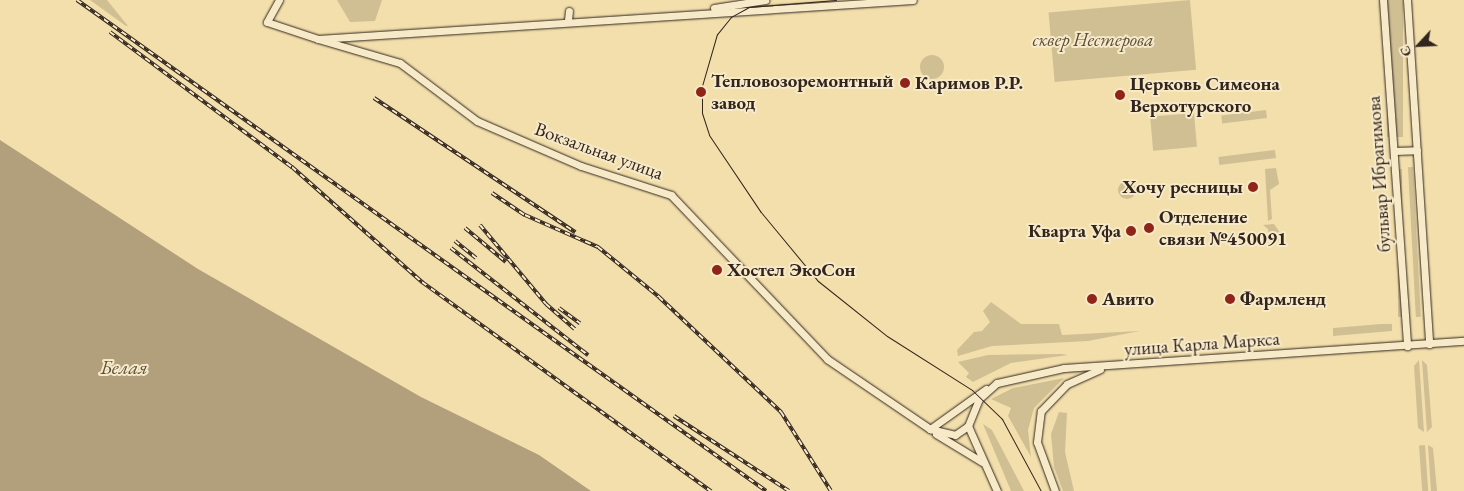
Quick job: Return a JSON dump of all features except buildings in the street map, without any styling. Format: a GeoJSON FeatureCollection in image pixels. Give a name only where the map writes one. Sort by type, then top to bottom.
{"type":"FeatureCollection","features":[{"type":"Feature","properties":{"kind":"street","name":"Вокзальная улица"},"geometry":{"type":"LineString","coordinates":[[279,0],[267,22],[318,39],[400,62],[477,121],[582,166],[652,185],[672,195],[827,359],[930,429],[956,435],[968,426]]}},
{"type":"Feature","properties":{"kind":"street"},"geometry":{"type":"LineString","coordinates":[[701,10],[765,0]]}},
{"type":"Feature","properties":{"kind":"street"},"geometry":{"type":"LineString","coordinates":[[318,39],[701,10],[914,0]]}},
{"type":"Feature","properties":{"kind":"street","name":"бульвар Ибрагимова"},"geometry":{"type":"LineString","coordinates":[[1383,0],[1407,346]]}},
{"type":"Feature","properties":{"kind":"street","name":"бульвар Ибрагимова"},"geometry":{"type":"LineString","coordinates":[[1407,0],[1429,344]]}},
{"type":"Feature","properties":{"kind":"street"},"geometry":{"type":"LineString","coordinates":[[568,20],[569,11]]}},
{"type":"Feature","properties":{"kind":"street"},"geometry":{"type":"LineString","coordinates":[[1394,151],[1417,150]]}},
{"type":"Feature","properties":{"kind":"street","name":"улица Карла Маркса"},"geometry":{"type":"LineString","coordinates":[[930,429],[988,388],[1030,373],[1464,341]]}},
{"type":"Feature","properties":{"kind":"street"},"geometry":{"type":"LineString","coordinates":[[1055,491],[1037,442],[1041,411],[1067,384],[1107,366]]}},
{"type":"Feature","properties":{"kind":"street"},"geometry":{"type":"LineString","coordinates":[[988,388],[972,410],[968,426],[996,491]]}},
{"type":"Feature","properties":{"kind":"street"},"geometry":{"type":"LineString","coordinates":[[930,429],[982,462]]}},
{"type":"Feature","properties":{"kind":"green space"},"geometry":{"type":"Polygon","coordinates":[[[90,0],[107,0],[128,26],[126,26],[90,0]]]}},
{"type":"Feature","properties":{"kind":"green space"},"geometry":{"type":"Polygon","coordinates":[[[337,0],[382,0],[375,21],[350,22],[337,0]]]}},
{"type":"Feature","properties":{"kind":"green space","name":"сквер Нестерова"},"geometry":{"type":"Polygon","coordinates":[[[1190,0],[1196,70],[1055,82],[1049,12],[1190,0]]]}},
{"type":"Feature","properties":{"kind":"green space"},"geometry":{"type":"Polygon","coordinates":[[[1387,0],[1403,0],[1403,137],[1387,137],[1387,0]]]}},
{"type":"Feature","properties":{"kind":"green space"},"geometry":{"type":"Polygon","coordinates":[[[932,55],[940,59],[944,67],[940,75],[932,79],[924,75],[920,67],[924,59],[932,55]]]}},
{"type":"Feature","properties":{"kind":"green space"},"geometry":{"type":"Polygon","coordinates":[[[1266,110],[1267,118],[1222,123],[1221,115],[1266,110]]]}},
{"type":"Feature","properties":{"kind":"green space"},"geometry":{"type":"Polygon","coordinates":[[[1194,113],[1197,147],[1153,151],[1150,117],[1194,113]]]}},
{"type":"Feature","properties":{"kind":"green space"},"geometry":{"type":"Polygon","coordinates":[[[1275,150],[1276,158],[1219,165],[1218,157],[1275,150]]]}},
{"type":"Feature","properties":{"kind":"green space"},"geometry":{"type":"Polygon","coordinates":[[[1408,167],[1413,167],[1421,317],[1416,317],[1408,167]]]}},
{"type":"Feature","properties":{"kind":"green space"},"geometry":{"type":"Polygon","coordinates":[[[1276,168],[1279,184],[1270,190],[1272,219],[1268,221],[1265,169],[1276,168]]]}},
{"type":"Feature","properties":{"kind":"green space"},"geometry":{"type":"Polygon","coordinates":[[[1398,169],[1402,169],[1402,317],[1398,317],[1398,169]]]}},
{"type":"Feature","properties":{"kind":"green space"},"geometry":{"type":"Polygon","coordinates":[[[1127,181],[1133,184],[1136,190],[1133,196],[1127,199],[1121,196],[1118,190],[1121,184],[1127,181]]]}},
{"type":"Feature","properties":{"kind":"green space"},"geometry":{"type":"Polygon","coordinates":[[[1274,224],[1285,240],[1269,241],[1268,229],[1263,225],[1274,224]]]}},
{"type":"Feature","properties":{"kind":"green space"},"geometry":{"type":"Polygon","coordinates":[[[991,302],[1021,324],[1059,324],[1062,335],[1140,331],[1088,341],[992,346],[958,356],[957,350],[974,332],[982,331],[990,322],[983,311],[991,302]]]}},
{"type":"Feature","properties":{"kind":"green space"},"geometry":{"type":"Polygon","coordinates":[[[1392,324],[1392,331],[1333,336],[1333,328],[1392,324]]]}},
{"type":"Feature","properties":{"kind":"green space"},"geometry":{"type":"Polygon","coordinates":[[[988,355],[1068,355],[1011,363],[973,382],[966,377],[969,373],[958,362],[988,355]]]}},
{"type":"Feature","properties":{"kind":"green space"},"geometry":{"type":"Polygon","coordinates":[[[1419,360],[1424,432],[1418,428],[1414,366],[1419,360]]]}},
{"type":"Feature","properties":{"kind":"green space"},"geometry":{"type":"Polygon","coordinates":[[[1422,360],[1427,365],[1432,427],[1427,432],[1422,360]]]}},
{"type":"Feature","properties":{"kind":"green space"},"geometry":{"type":"Polygon","coordinates":[[[1064,378],[1034,408],[1028,430],[1031,457],[1008,416],[1011,408],[991,399],[1013,388],[1064,378]]]}},
{"type":"Feature","properties":{"kind":"green space"},"geometry":{"type":"Polygon","coordinates":[[[1059,412],[1067,413],[1065,452],[1074,491],[1063,491],[1054,467],[1051,434],[1059,412]]]}},
{"type":"Feature","properties":{"kind":"green space"},"geometry":{"type":"Polygon","coordinates":[[[983,424],[992,430],[1024,491],[1011,491],[983,424]]]}},
{"type":"Feature","properties":{"kind":"green space"},"geometry":{"type":"Polygon","coordinates":[[[1419,445],[1425,445],[1428,491],[1422,491],[1419,445]]]}},
{"type":"Feature","properties":{"kind":"green space"},"geometry":{"type":"Polygon","coordinates":[[[1428,445],[1433,448],[1437,491],[1431,491],[1428,445]]]}},
{"type":"Feature","properties":{"kind":"water","name":"Белая"},"geometry":{"type":"Polygon","coordinates":[[[0,140],[198,269],[421,397],[539,455],[591,491],[0,491],[0,140]]]}},
{"type":"Feature","properties":{"kind":"tram line"},"geometry":{"type":"LineString","coordinates":[[836,0],[749,7],[731,17],[717,34],[702,86],[702,113],[709,135],[760,211],[818,281],[887,336],[972,390],[1002,419],[1041,491]]}},
{"type":"Feature","properties":{"kind":"railway"},"geometry":{"type":"LineString","coordinates":[[77,0],[766,491]]}},
{"type":"Feature","properties":{"kind":"railway"},"geometry":{"type":"LineString","coordinates":[[110,32],[292,167],[422,282],[711,491]]}},
{"type":"Feature","properties":{"kind":"railway"},"geometry":{"type":"LineString","coordinates":[[374,98],[575,232]]}},
{"type":"Feature","properties":{"kind":"railway"},"geometry":{"type":"LineString","coordinates":[[492,193],[525,215],[598,247],[659,297],[781,412],[831,491]]}},
{"type":"Feature","properties":{"kind":"railway"},"geometry":{"type":"LineString","coordinates":[[480,225],[546,304],[575,329]]}},
{"type":"Feature","properties":{"kind":"railway"},"geometry":{"type":"LineString","coordinates":[[465,228],[506,262]]}},
{"type":"Feature","properties":{"kind":"railway"},"geometry":{"type":"LineString","coordinates":[[455,241],[476,258]]}},
{"type":"Feature","properties":{"kind":"railway"},"geometry":{"type":"LineString","coordinates":[[451,248],[588,355]]}},
{"type":"Feature","properties":{"kind":"railway"},"geometry":{"type":"LineString","coordinates":[[559,308],[580,323]]}},
{"type":"Feature","properties":{"kind":"railway"},"geometry":{"type":"LineString","coordinates":[[674,416],[789,491]]}},
{"type":"Feature","properties":{"kind":"place","name":"Каримов Р.Р."},"geometry":{"type":"Point","coordinates":[905,83]}},
{"type":"Feature","properties":{"kind":"place","name":"Тепловозоремонтный завод"},"geometry":{"type":"Point","coordinates":[701,92]}},
{"type":"Feature","properties":{"kind":"place","name":"Церковь Симеона Верхотурского"},"geometry":{"type":"Point","coordinates":[1120,95]}},
{"type":"Feature","properties":{"kind":"place","name":"Хочу ресницы"},"geometry":{"type":"Point","coordinates":[1253,187]}},
{"type":"Feature","properties":{"kind":"place","name":"Отделение связи №450091"},"geometry":{"type":"Point","coordinates":[1149,228]}},
{"type":"Feature","properties":{"kind":"place","name":"Кварта Уфа"},"geometry":{"type":"Point","coordinates":[1131,231]}},
{"type":"Feature","properties":{"kind":"place","name":"Хостел ЭкоСон"},"geometry":{"type":"Point","coordinates":[717,270]}},
{"type":"Feature","properties":{"kind":"place","name":"Авито"},"geometry":{"type":"Point","coordinates":[1092,299]}},
{"type":"Feature","properties":{"kind":"place","name":"Фармленд"},"geometry":{"type":"Point","coordinates":[1230,299]}}]}
